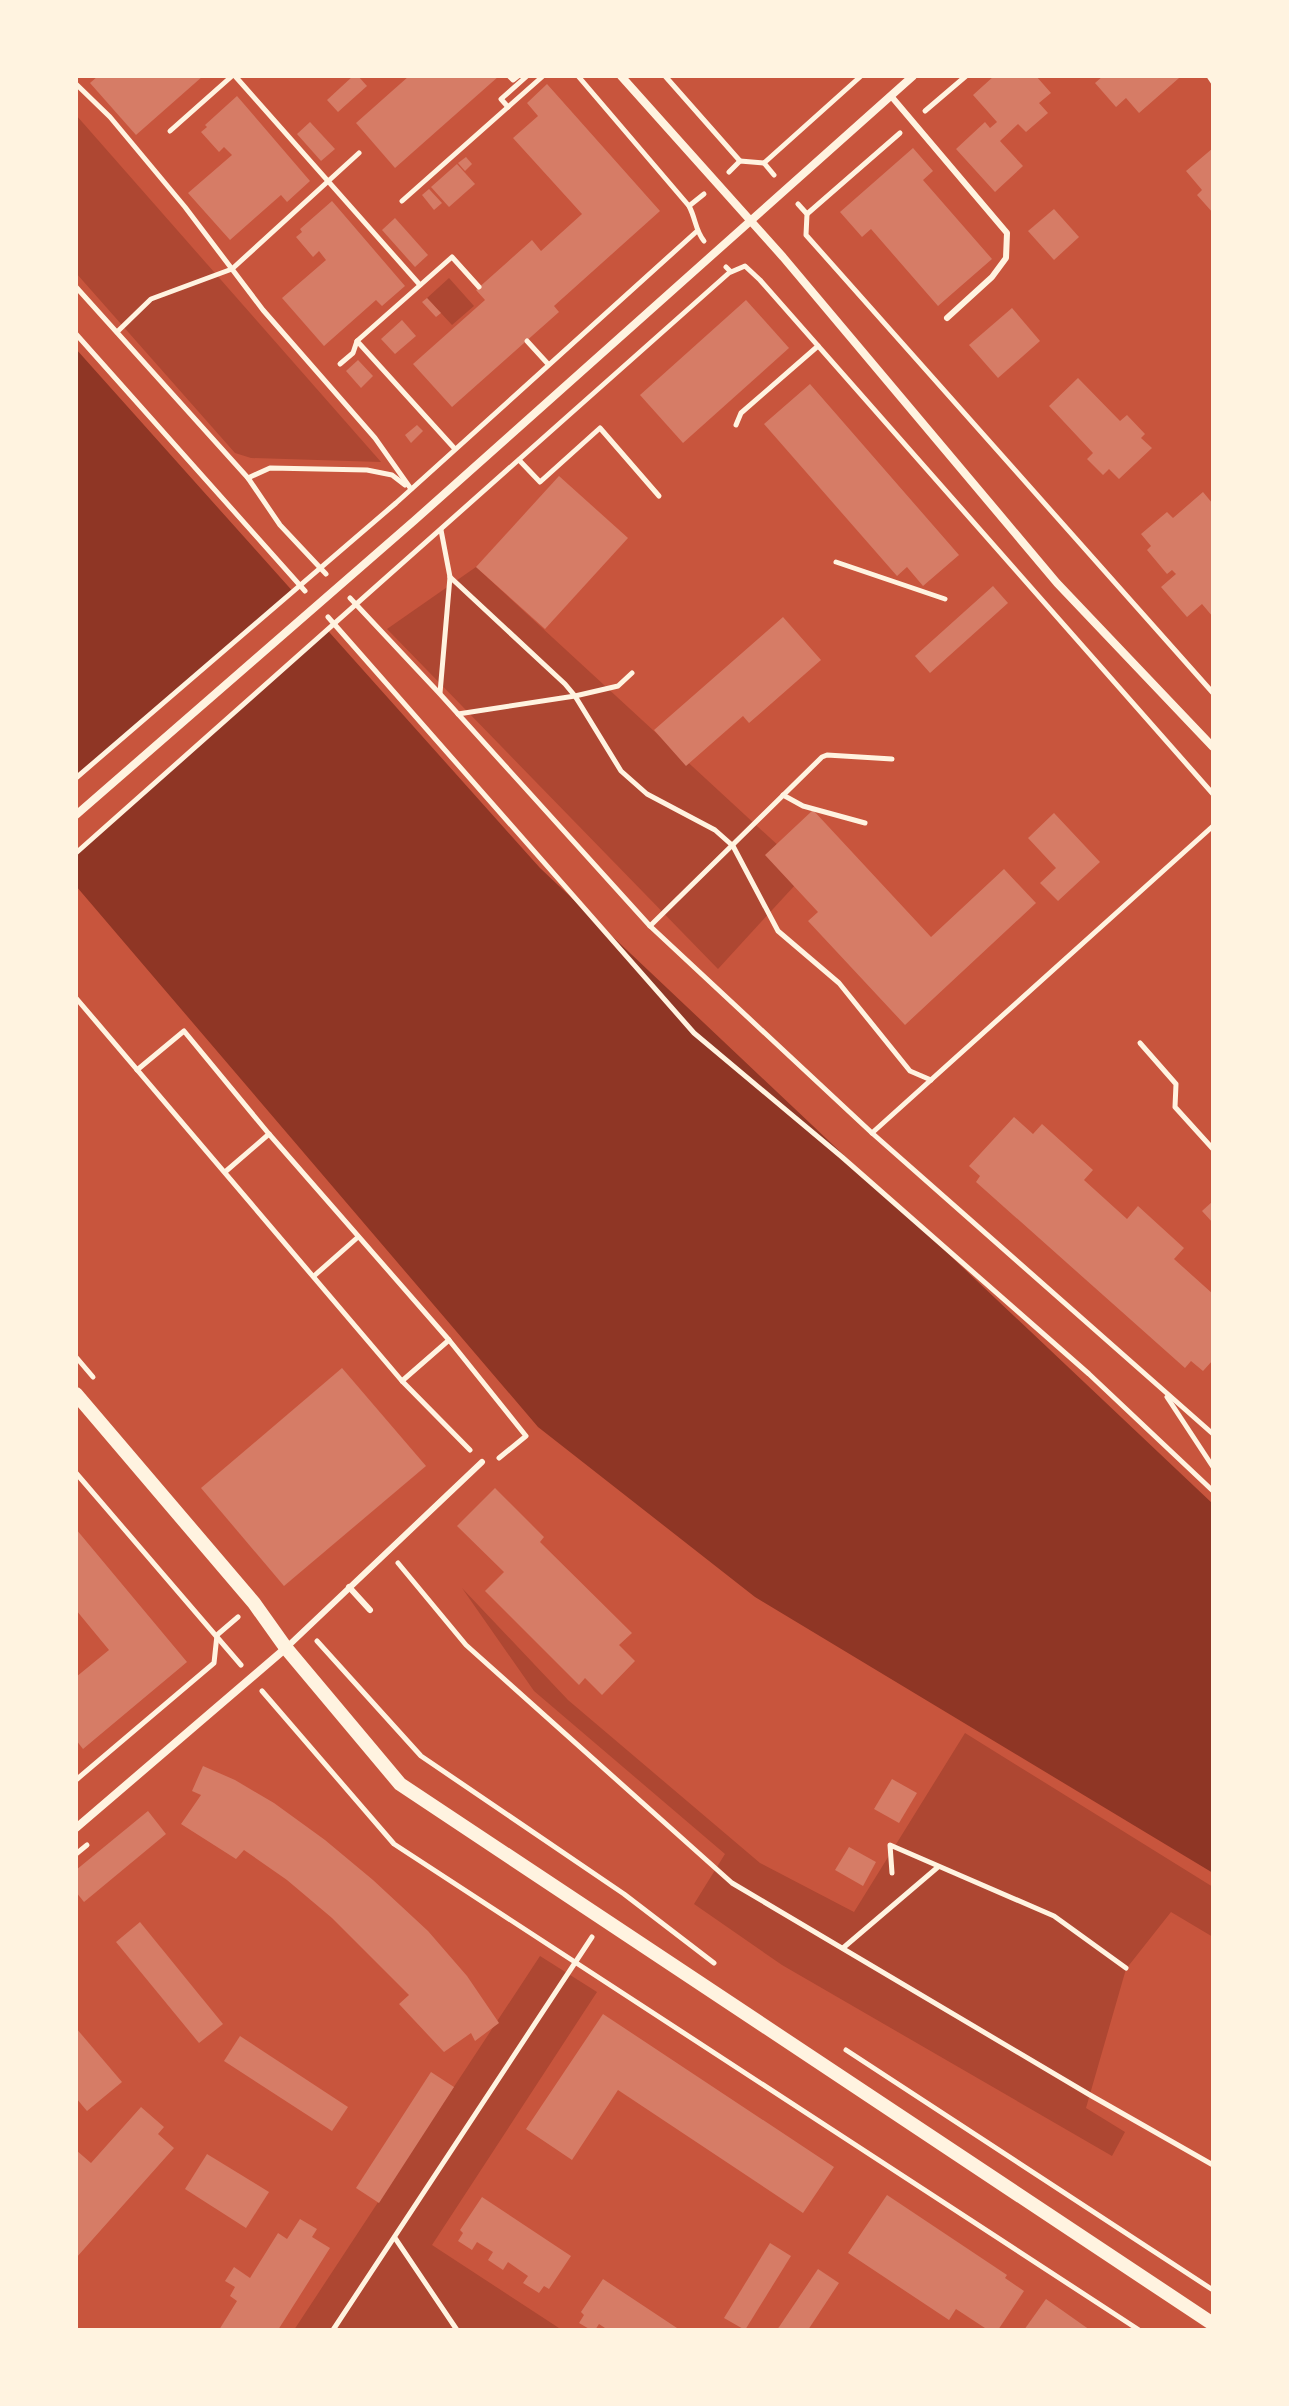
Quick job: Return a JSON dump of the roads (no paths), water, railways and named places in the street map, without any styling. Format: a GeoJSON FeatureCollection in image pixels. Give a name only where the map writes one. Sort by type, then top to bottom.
{"type":"FeatureCollection","features":[{"type":"Feature","properties":{"kind":"street"},"geometry":{"type":"LineString","coordinates":[[621,76],[750,220],[1049,573],[1213,747]]}},
{"type":"Feature","properties":{"kind":"street"},"geometry":{"type":"LineString","coordinates":[[76,815],[415,520],[913,76]]}},
{"type":"Feature","properties":{"kind":"street"},"geometry":{"type":"LineString","coordinates":[[76,1394],[254,1603],[286,1648],[400,1784],[1213,2324]]}},
{"type":"Feature","properties":{"kind":"street"},"geometry":{"type":"LineString","coordinates":[[76,1828],[286,1648]]}},
{"type":"Feature","properties":{"kind":"lane"},"geometry":{"type":"LineString","coordinates":[[891,96],[1007,233],[1006,258],[992,277],[947,318]]}},
{"type":"Feature","properties":{"kind":"lane"},"geometry":{"type":"LineString","coordinates":[[286,1648],[387,1550],[485,1464]]}},
{"type":"Feature","properties":{"kind":"lane"},"geometry":{"type":"LineString","coordinates":[[349,1587],[370,1610]]}}]}
